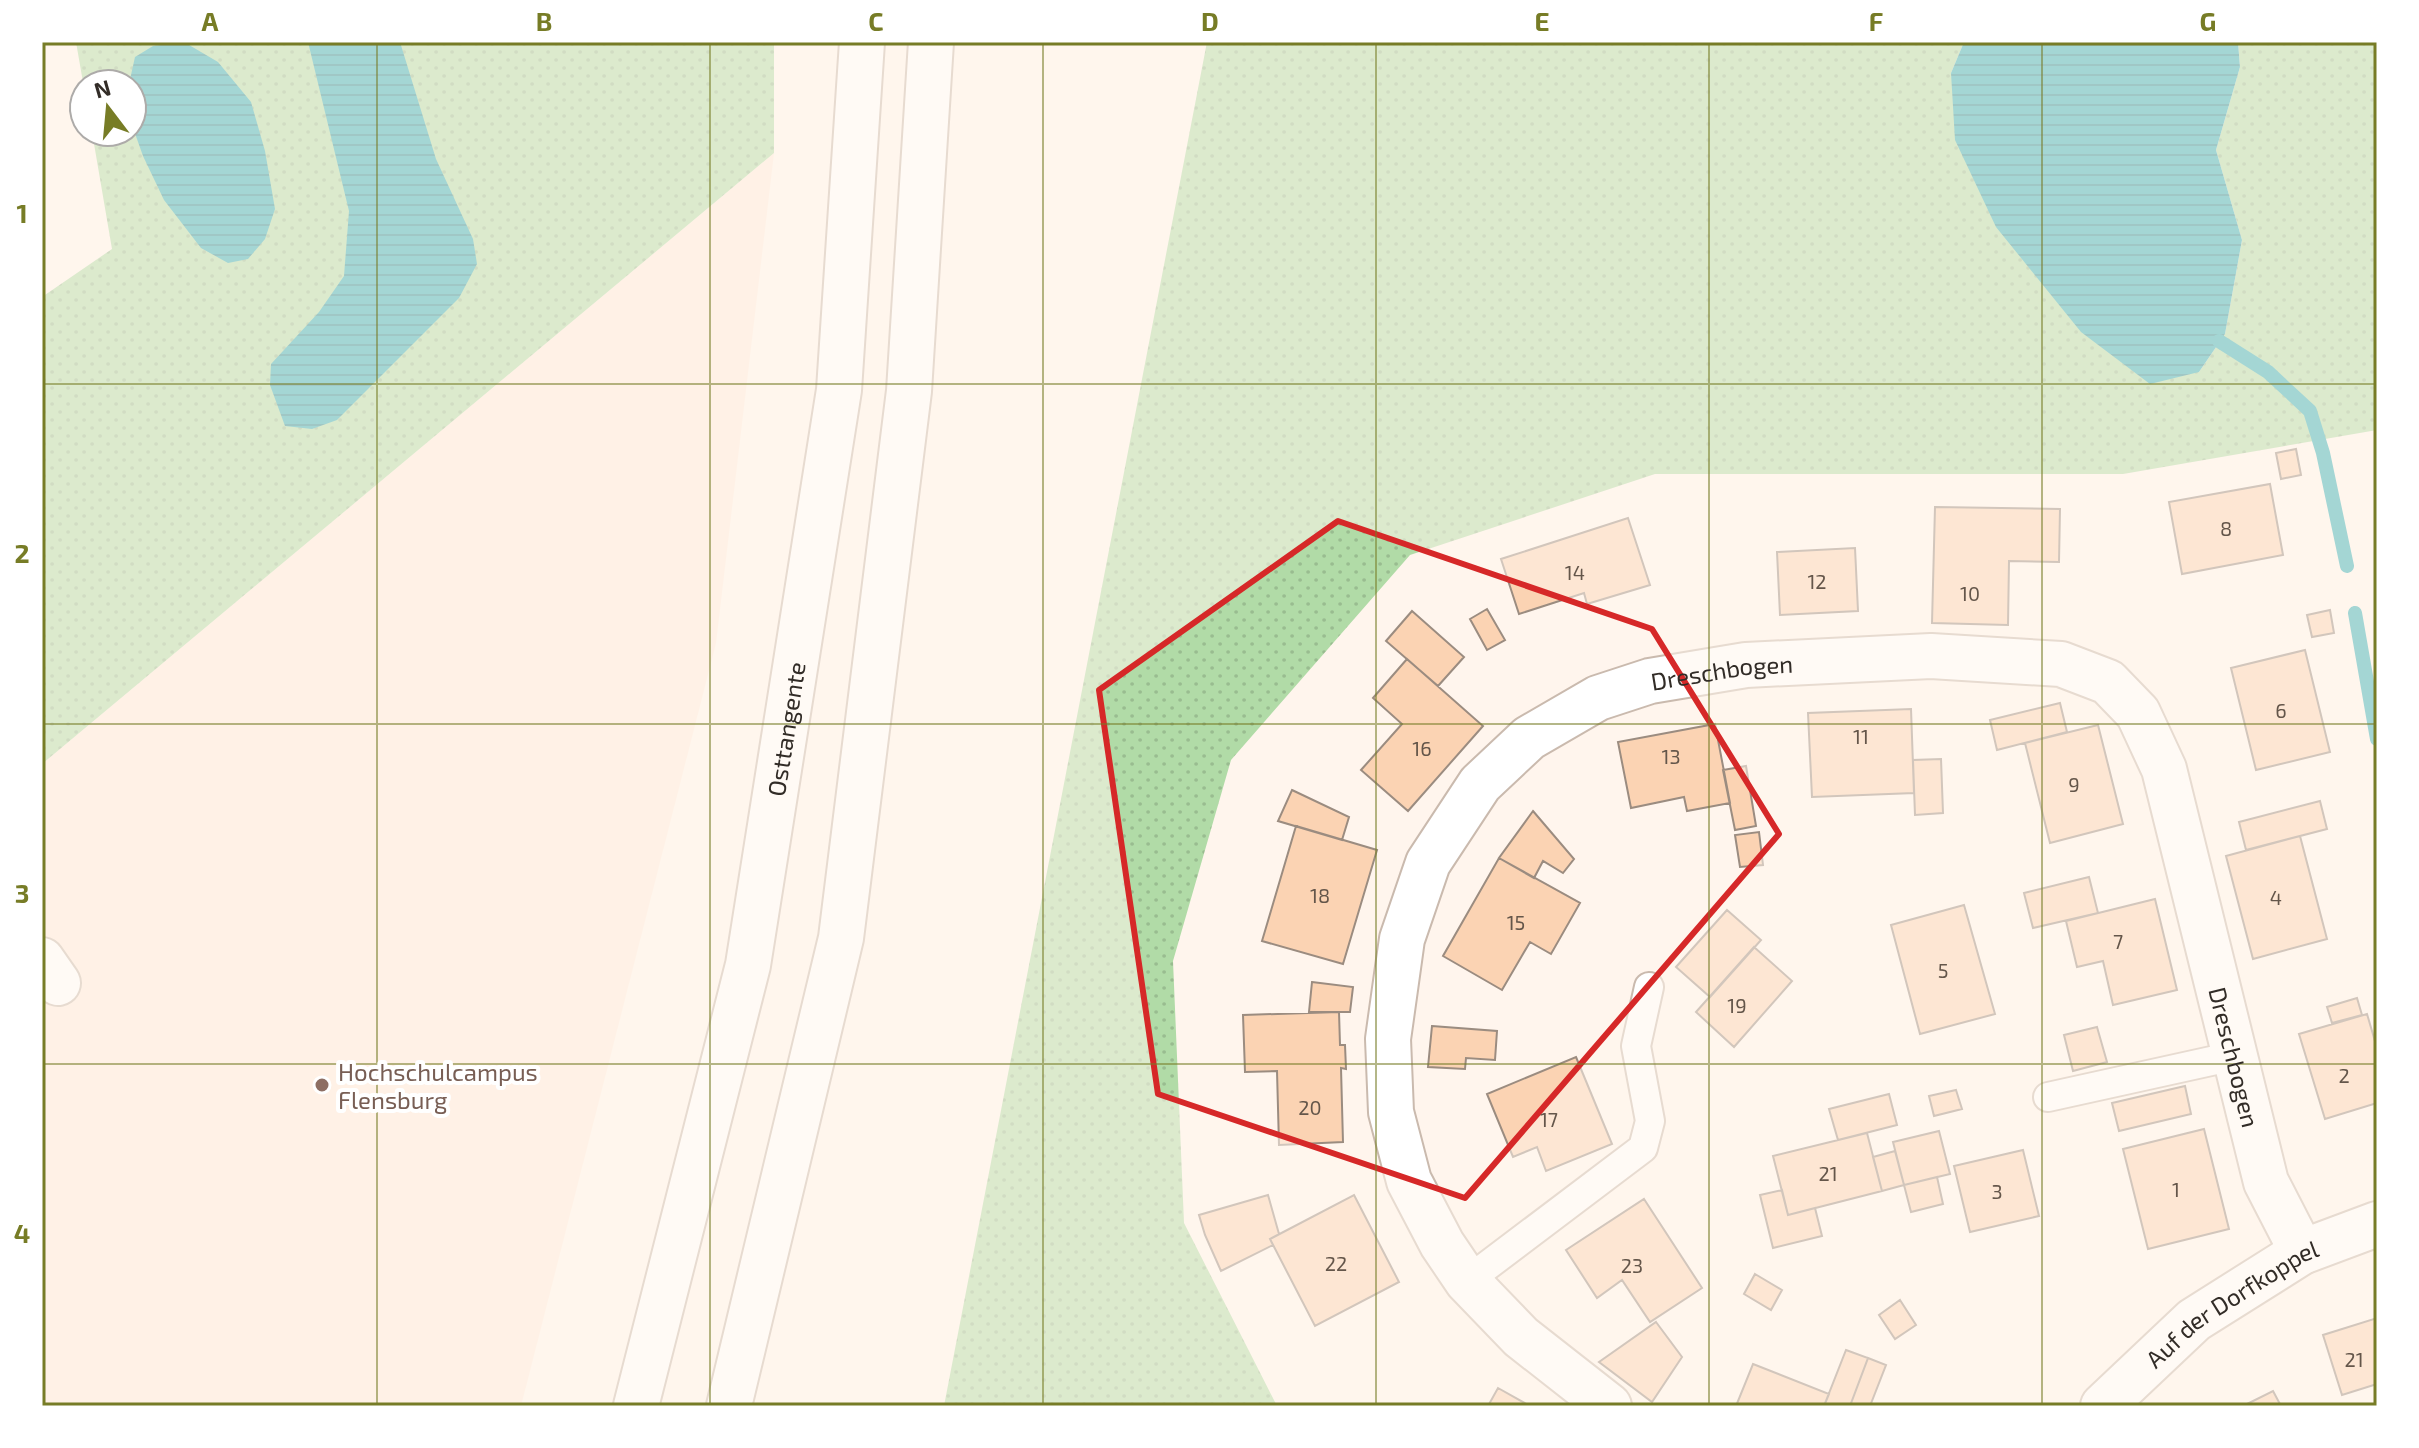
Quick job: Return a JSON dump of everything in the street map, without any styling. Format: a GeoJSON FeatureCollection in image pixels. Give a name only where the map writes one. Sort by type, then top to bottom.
{"type":"FeatureCollection","features":[{"type":"Feature","properties":{"kind":"main road","name":"Osttangente"},"geometry":{"type":"LineString","coordinates":[[636,1406],[750,949],[839,390],[862,42]]}},
{"type":"Feature","properties":{"kind":"main road"},"geometry":{"type":"LineString","coordinates":[[729,1406],[841,938],[909,391],[931,42]]}},
{"type":"Feature","properties":{"kind":"main road","name":"Dreschbogen"},"geometry":{"type":"LineString","coordinates":[[1609,1406],[1521,1337],[1467,1281],[1442,1244],[1409,1181],[1391,1112],[1388,1039],[1402,939],[1428,863],[1480,784],[1529,738],[1598,698],[1650,681],[1746,665],[1931,656],[2061,664],[2108,682],[2138,713],[2164,769],[2266,1182],[2302,1252]]}},
{"type":"Feature","properties":{"kind":"main road","name":"Auf der Dorfkoppel"},"geometry":{"type":"LineString","coordinates":[[2103,1406],[2194,1320],[2302,1252],[2377,1224]]}},
{"type":"Feature","properties":{"kind":"lane"},"geometry":{"type":"LineString","coordinates":[[1467,1281],[1643,1148],[1650,1121],[1636,1046],[1649,987]]}},
{"type":"Feature","properties":{"kind":"lane"},"geometry":{"type":"LineString","coordinates":[[2048,1097],[2234,1056]]}},
{"type":"Feature","properties":{"kind":"highlighted area"},"geometry":{"type":"Polygon","coordinates":[[[1338,521],[1652,629],[1779,834],[1465,1198],[1158,1094],[1099,690],[1338,521]]]}},
{"type":"Feature","properties":{"kind":"shaded area","name":"Hochschulcampus Flensburg"},"geometry":{"type":"Polygon","coordinates":[[[774,153],[716,643],[521,1406],[42,1406],[42,764],[774,153]]]}},
{"type":"Feature","properties":{"kind":"green space"},"geometry":{"type":"Polygon","coordinates":[[[76,42],[774,42],[774,153],[42,764],[42,297],[112,249],[95,148],[148,148],[148,68],[81,68],[76,42]]]}},
{"type":"Feature","properties":{"kind":"green space"},"geometry":{"type":"Polygon","coordinates":[[[1207,42],[1964,42],[1951,73],[2199,372],[2225,334],[2242,240],[2216,150],[2240,67],[2238,42],[2377,42],[2377,430],[2123,474],[1655,474],[1410,555],[1231,760],[1173,961],[1184,1223],[1277,1406],[944,1406],[1207,42]]]}},
{"type":"Feature","properties":{"kind":"water"},"geometry":{"type":"Polygon","coordinates":[[[184,42],[218,62],[251,102],[265,151],[275,209],[265,239],[248,259],[228,263],[201,248],[164,200],[143,156],[140,148],[148,148],[148,68],[133,68],[135,57],[153,46],[184,42]]]}},
{"type":"Feature","properties":{"kind":"water"},"geometry":{"type":"Polygon","coordinates":[[[308,42],[400,42],[436,159],[473,239],[477,264],[459,298],[337,420],[312,429],[285,426],[270,385],[271,364],[319,312],[344,276],[349,211],[308,42]]]}},
{"type":"Feature","properties":{"kind":"water"},"geometry":{"type":"Polygon","coordinates":[[[1964,42],[2238,42],[2240,67],[2216,150],[2242,240],[2225,334],[2199,372],[2150,384],[2081,332],[1996,227],[1955,140],[1951,73],[1964,42]]]}},
{"type":"Feature","properties":{"kind":"building"},"geometry":{"type":"Polygon","coordinates":[[[2296,449],[2301,475],[2281,479],[2276,453],[2296,449]]]}},
{"type":"Feature","properties":{"kind":"building"},"geometry":{"type":"Polygon","coordinates":[[[2270,484],[2283,555],[2182,574],[2169,502],[2270,484]]]}},
{"type":"Feature","properties":{"kind":"building"},"geometry":{"type":"Polygon","coordinates":[[[1935,507],[2060,509],[2059,562],[2009,561],[2008,625],[1932,623],[1935,507]]]}},
{"type":"Feature","properties":{"kind":"building"},"geometry":{"type":"Polygon","coordinates":[[[1628,518],[1650,585],[1587,604],[1584,593],[1519,614],[1501,559],[1628,518]]]}},
{"type":"Feature","properties":{"kind":"building"},"geometry":{"type":"Polygon","coordinates":[[[1855,548],[1858,611],[1780,615],[1777,552],[1855,548]]]}},
{"type":"Feature","properties":{"kind":"building"},"geometry":{"type":"Polygon","coordinates":[[[1487,609],[1505,640],[1487,650],[1470,619],[1487,609]]]}},
{"type":"Feature","properties":{"kind":"building"},"geometry":{"type":"Polygon","coordinates":[[[2330,610],[2334,633],[2312,637],[2307,615],[2330,610]]]}},
{"type":"Feature","properties":{"kind":"building"},"geometry":{"type":"Polygon","coordinates":[[[1412,611],[1464,657],[1438,686],[1386,641],[1412,611]]]}},
{"type":"Feature","properties":{"kind":"building"},"geometry":{"type":"Polygon","coordinates":[[[2305,650],[2330,752],[2256,770],[2231,668],[2305,650]]]}},
{"type":"Feature","properties":{"kind":"building"},"geometry":{"type":"Polygon","coordinates":[[[1407,659],[1483,726],[1408,811],[1361,770],[1402,724],[1373,698],[1407,659]]]}},
{"type":"Feature","properties":{"kind":"building"},"geometry":{"type":"Polygon","coordinates":[[[2060,703],[2067,732],[1997,750],[1990,720],[2060,703]]]}},
{"type":"Feature","properties":{"kind":"building"},"geometry":{"type":"Polygon","coordinates":[[[1911,709],[1914,793],[1812,797],[1808,713],[1911,709]]]}},
{"type":"Feature","properties":{"kind":"building"},"geometry":{"type":"Polygon","coordinates":[[[1715,724],[1730,803],[1687,811],[1684,797],[1631,808],[1618,742],[1715,724]]]}},
{"type":"Feature","properties":{"kind":"building"},"geometry":{"type":"Polygon","coordinates":[[[2098,725],[2123,824],[2050,843],[2025,743],[2098,725]]]}},
{"type":"Feature","properties":{"kind":"building"},"geometry":{"type":"Polygon","coordinates":[[[1941,759],[1943,813],[1915,815],[1913,760],[1941,759]]]}},
{"type":"Feature","properties":{"kind":"building"},"geometry":{"type":"Polygon","coordinates":[[[1746,766],[1756,826],[1735,830],[1723,770],[1746,766]]]}},
{"type":"Feature","properties":{"kind":"building"},"geometry":{"type":"Polygon","coordinates":[[[1292,790],[1349,817],[1342,840],[1278,821],[1292,790]]]}},
{"type":"Feature","properties":{"kind":"building"},"geometry":{"type":"Polygon","coordinates":[[[2320,801],[2327,829],[2246,850],[2239,822],[2320,801]]]}},
{"type":"Feature","properties":{"kind":"building"},"geometry":{"type":"Polygon","coordinates":[[[1533,811],[1574,859],[1563,873],[1543,861],[1534,878],[1499,858],[1533,811]]]}},
{"type":"Feature","properties":{"kind":"building"},"geometry":{"type":"Polygon","coordinates":[[[1296,826],[1377,850],[1343,964],[1262,941],[1296,826]]]}},
{"type":"Feature","properties":{"kind":"building"},"geometry":{"type":"Polygon","coordinates":[[[1759,832],[1763,865],[1740,867],[1735,835],[1759,832]]]}},
{"type":"Feature","properties":{"kind":"building"},"geometry":{"type":"Polygon","coordinates":[[[2300,836],[2327,939],[2253,959],[2226,856],[2300,836]]]}},
{"type":"Feature","properties":{"kind":"building"},"geometry":{"type":"Polygon","coordinates":[[[1499,858],[1580,903],[1551,954],[1530,942],[1502,990],[1443,956],[1499,858]]]}},
{"type":"Feature","properties":{"kind":"building"},"geometry":{"type":"Polygon","coordinates":[[[2089,877],[2098,913],[2033,928],[2024,893],[2089,877]]]}},
{"type":"Feature","properties":{"kind":"building"},"geometry":{"type":"Polygon","coordinates":[[[2155,899],[2177,990],[2113,1005],[2103,961],[2077,967],[2066,921],[2155,899]]]}},
{"type":"Feature","properties":{"kind":"building"},"geometry":{"type":"Polygon","coordinates":[[[1964,905],[1995,1014],[1920,1034],[1891,925],[1964,905]]]}},
{"type":"Feature","properties":{"kind":"building"},"geometry":{"type":"Polygon","coordinates":[[[1727,910],[1761,940],[1710,997],[1676,967],[1727,910]]]}},
{"type":"Feature","properties":{"kind":"building"},"geometry":{"type":"Polygon","coordinates":[[[1754,947],[1792,981],[1734,1047],[1696,1012],[1754,947]]]}},
{"type":"Feature","properties":{"kind":"building"},"geometry":{"type":"Polygon","coordinates":[[[1312,982],[1353,987],[1350,1012],[1309,1012],[1312,982]]]}},
{"type":"Feature","properties":{"kind":"building"},"geometry":{"type":"Polygon","coordinates":[[[2357,998],[2362,1015],[2332,1023],[2327,1007],[2357,998]]]}},
{"type":"Feature","properties":{"kind":"building"},"geometry":{"type":"Polygon","coordinates":[[[1339,1012],[1340,1045],[1345,1045],[1346,1069],[1341,1068],[1343,1142],[1279,1145],[1277,1071],[1245,1072],[1243,1015],[1339,1012]]]}},
{"type":"Feature","properties":{"kind":"building"},"geometry":{"type":"Polygon","coordinates":[[[2367,1014],[2377,1048],[2377,1103],[2325,1119],[2299,1034],[2367,1014]]]}},
{"type":"Feature","properties":{"kind":"building"},"geometry":{"type":"Polygon","coordinates":[[[1432,1026],[1497,1031],[1495,1060],[1466,1058],[1465,1069],[1428,1067],[1432,1026]]]}},
{"type":"Feature","properties":{"kind":"building"},"geometry":{"type":"Polygon","coordinates":[[[2097,1027],[2107,1062],[2073,1071],[2064,1035],[2097,1027]]]}},
{"type":"Feature","properties":{"kind":"building"},"geometry":{"type":"Polygon","coordinates":[[[1576,1057],[1612,1144],[1546,1171],[1537,1147],[1513,1157],[1487,1094],[1576,1057]]]}},
{"type":"Feature","properties":{"kind":"building"},"geometry":{"type":"Polygon","coordinates":[[[2185,1086],[2191,1114],[2119,1131],[2112,1103],[2185,1086]]]}},
{"type":"Feature","properties":{"kind":"building"},"geometry":{"type":"Polygon","coordinates":[[[1956,1090],[1962,1109],[1934,1116],[1929,1096],[1956,1090]]]}},
{"type":"Feature","properties":{"kind":"building"},"geometry":{"type":"Polygon","coordinates":[[[1889,1094],[1897,1125],[1838,1140],[1829,1109],[1889,1094]]]}},
{"type":"Feature","properties":{"kind":"building"},"geometry":{"type":"Polygon","coordinates":[[[2204,1129],[2229,1229],[2148,1249],[2123,1149],[2204,1129]]]}},
{"type":"Feature","properties":{"kind":"building"},"geometry":{"type":"Polygon","coordinates":[[[1939,1131],[1950,1174],[1904,1185],[1893,1142],[1939,1131]]]}},
{"type":"Feature","properties":{"kind":"building"},"geometry":{"type":"Polygon","coordinates":[[[1867,1133],[1882,1191],[1788,1215],[1773,1156],[1867,1133]]]}},
{"type":"Feature","properties":{"kind":"building"},"geometry":{"type":"Polygon","coordinates":[[[2023,1150],[2039,1216],[1970,1232],[1954,1166],[2023,1150]]]}},
{"type":"Feature","properties":{"kind":"building"},"geometry":{"type":"Polygon","coordinates":[[[1895,1151],[1904,1185],[1882,1191],[1873,1157],[1895,1151]]]}},
{"type":"Feature","properties":{"kind":"building"},"geometry":{"type":"Polygon","coordinates":[[[1937,1177],[1943,1204],[1911,1212],[1904,1185],[1937,1177]]]}},
{"type":"Feature","properties":{"kind":"building"},"geometry":{"type":"Polygon","coordinates":[[[1782,1190],[1788,1215],[1815,1208],[1822,1236],[1773,1248],[1760,1195],[1782,1190]]]}},
{"type":"Feature","properties":{"kind":"building"},"geometry":{"type":"Polygon","coordinates":[[[1268,1195],[1279,1234],[1270,1239],[1273,1245],[1221,1271],[1199,1215],[1268,1195]]]}},
{"type":"Feature","properties":{"kind":"building"},"geometry":{"type":"Polygon","coordinates":[[[1354,1195],[1399,1282],[1315,1326],[1270,1239],[1354,1195]]]}},
{"type":"Feature","properties":{"kind":"building"},"geometry":{"type":"Polygon","coordinates":[[[1644,1199],[1702,1288],[1650,1322],[1622,1280],[1597,1298],[1566,1250],[1644,1199]]]}},
{"type":"Feature","properties":{"kind":"building"},"geometry":{"type":"Polygon","coordinates":[[[1755,1274],[1782,1290],[1771,1310],[1744,1294],[1755,1274]]]}},
{"type":"Feature","properties":{"kind":"building"},"geometry":{"type":"Polygon","coordinates":[[[1900,1300],[1916,1325],[1895,1339],[1879,1315],[1900,1300]]]}},
{"type":"Feature","properties":{"kind":"building"},"geometry":{"type":"Polygon","coordinates":[[[2377,1318],[2377,1384],[2342,1395],[2323,1335],[2377,1318]]]}},
{"type":"Feature","properties":{"kind":"building"},"geometry":{"type":"Polygon","coordinates":[[[1656,1322],[1682,1357],[1652,1402],[1599,1362],[1656,1322]]]}},
{"type":"Feature","properties":{"kind":"building"},"geometry":{"type":"Polygon","coordinates":[[[1846,1350],[1868,1358],[1850,1406],[1824,1406],[1846,1350]]]}},
{"type":"Feature","properties":{"kind":"building"},"geometry":{"type":"Polygon","coordinates":[[[1868,1358],[1886,1365],[1870,1406],[1850,1406],[1868,1358]]]}},
{"type":"Feature","properties":{"kind":"building"},"geometry":{"type":"Polygon","coordinates":[[[1753,1364],[1829,1394],[1824,1406],[1736,1406],[1753,1364]]]}},
{"type":"Feature","properties":{"kind":"building"},"geometry":{"type":"Polygon","coordinates":[[[1498,1388],[1530,1406],[1488,1406],[1498,1388]]]}},
{"type":"Feature","properties":{"kind":"building"},"geometry":{"type":"Polygon","coordinates":[[[2273,1391],[2281,1406],[2243,1406],[2273,1391]]]}},
{"type":"Feature","properties":{"kind":"waterway"},"geometry":{"type":"LineString","coordinates":[[2219,341],[2268,372],[2310,411],[2323,453],[2347,566]]}},
{"type":"Feature","properties":{"kind":"waterway"},"geometry":{"type":"LineString","coordinates":[[2355,613],[2377,739]]}},
{"type":"Feature","properties":{"kind":"place","name":"Hochschulcampus Flensburg"},"geometry":{"type":"Point","coordinates":[322,1085]}}]}
